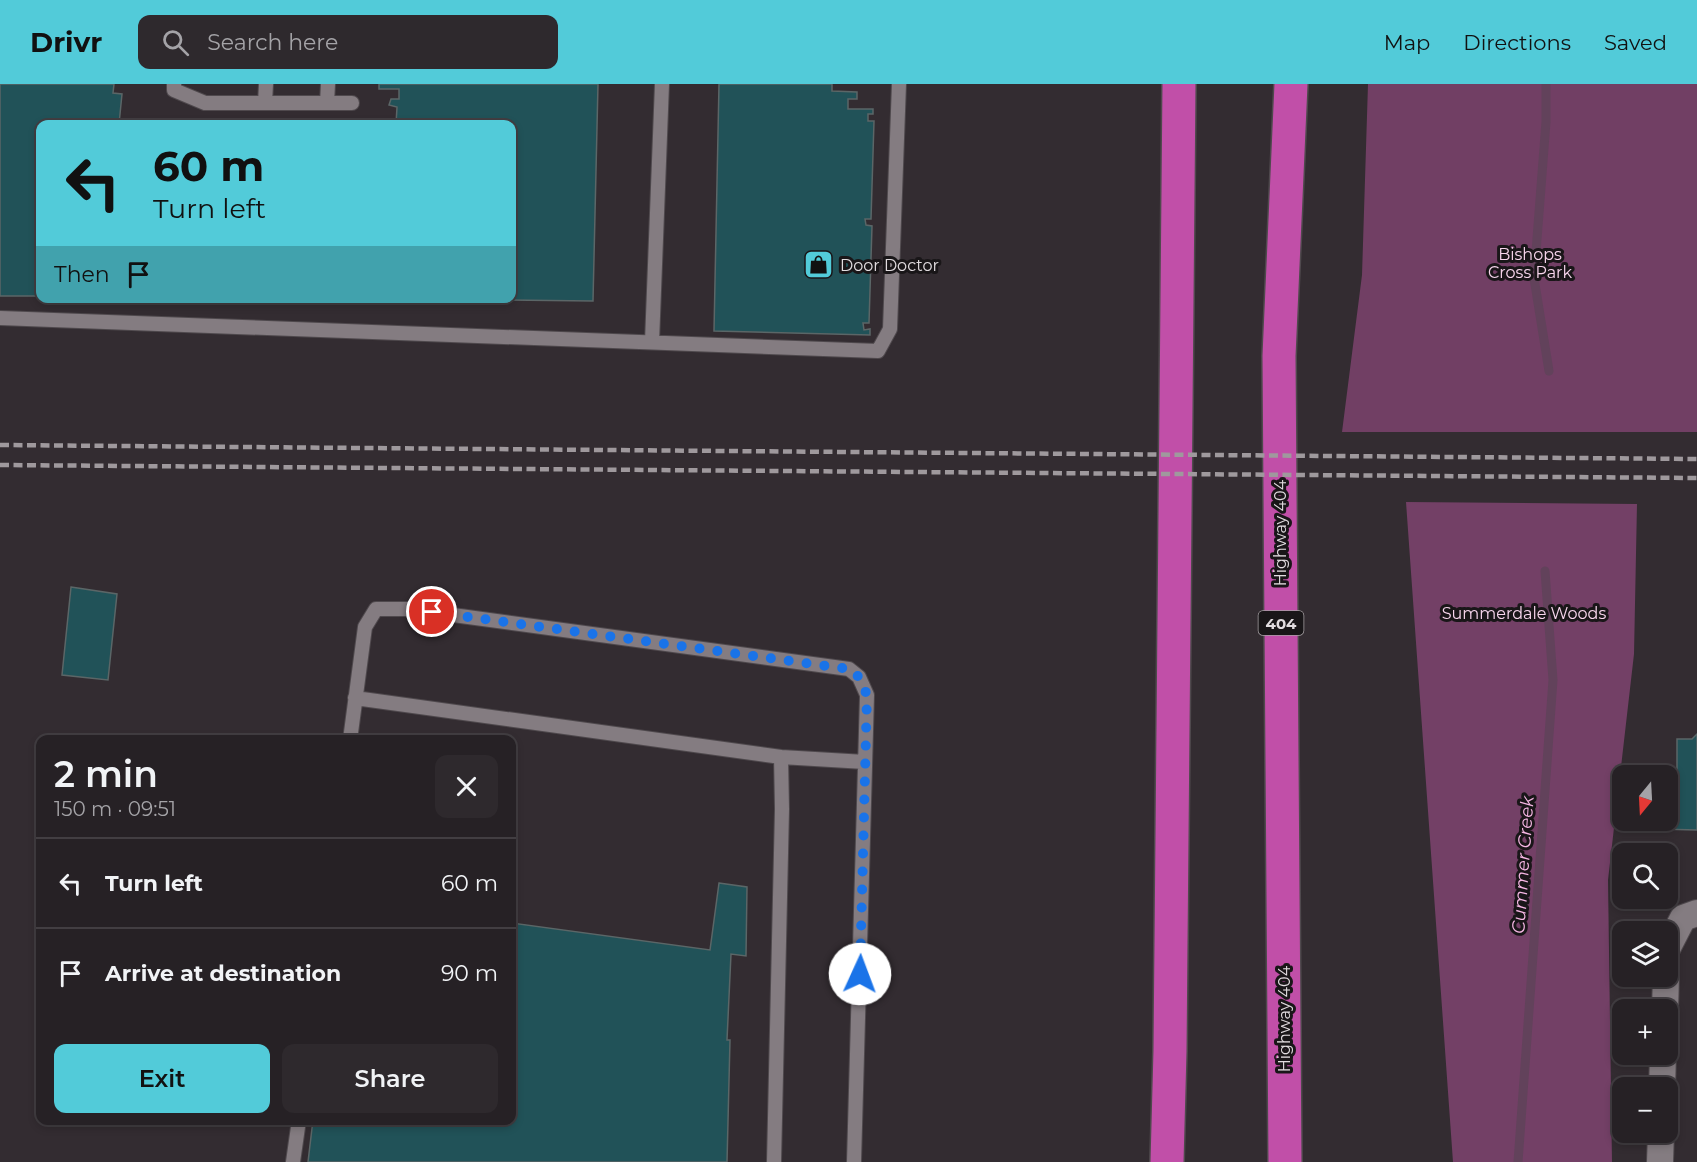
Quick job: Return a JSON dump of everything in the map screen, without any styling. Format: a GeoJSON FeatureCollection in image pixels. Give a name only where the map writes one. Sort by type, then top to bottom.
{"type":"FeatureCollection","features":[{"type":"Feature","properties":{"kind":"highway"},"geometry":{"type":"LineString","coordinates":[[1167,1162],[1179,84]]}},
{"type":"Feature","properties":{"kind":"highway","name":"Highway 404"},"geometry":{"type":"LineString","coordinates":[[1285,1162],[1279,356],[1291,84]]}},
{"type":"Feature","properties":{"kind":"street"},"geometry":{"type":"LineString","coordinates":[[1678,928],[1683,918],[1697,913]]}},
{"type":"Feature","properties":{"kind":"street"},"geometry":{"type":"LineString","coordinates":[[1660,1162],[1661,1143]]}},
{"type":"Feature","properties":{"kind":"lane"},"geometry":{"type":"LineString","coordinates":[[174,84],[174,90],[205,103],[352,103]]}},
{"type":"Feature","properties":{"kind":"lane"},"geometry":{"type":"LineString","coordinates":[[265,103],[266,84]]}},
{"type":"Feature","properties":{"kind":"lane"},"geometry":{"type":"LineString","coordinates":[[327,103],[328,84]]}},
{"type":"Feature","properties":{"kind":"lane"},"geometry":{"type":"LineString","coordinates":[[652,342],[662,84]]}},
{"type":"Feature","properties":{"kind":"lane"},"geometry":{"type":"LineString","coordinates":[[0,318],[878,351],[890,329],[899,84]]}},
{"type":"Feature","properties":{"kind":"lane"},"geometry":{"type":"LineString","coordinates":[[351,735],[365,627],[376,609],[409,609],[849,669],[859,677],[867,695],[854,1162]]}},
{"type":"Feature","properties":{"kind":"lane"},"geometry":{"type":"LineString","coordinates":[[356,698],[781,757],[865,762]]}},
{"type":"Feature","properties":{"kind":"lane"},"geometry":{"type":"LineString","coordinates":[[774,1162],[782,821],[781,757]]}},
{"type":"Feature","properties":{"kind":"lane"},"geometry":{"type":"LineString","coordinates":[[293,1162],[298,1125]]}},
{"type":"Feature","properties":{"kind":"green space","name":"Bishops Cross Park"},"geometry":{"type":"Polygon","coordinates":[[[1368,84],[1697,84],[1697,432],[1342,432],[1362,275],[1368,84]]]}},
{"type":"Feature","properties":{"kind":"green space","name":"Summerdale Woods"},"geometry":{"type":"Polygon","coordinates":[[[1406,502],[1637,504],[1634,654],[1621,765],[1612,765],[1614,831],[1608,880],[1612,1162],[1453,1162],[1406,502]]]}},
{"type":"Feature","properties":{"kind":"building"},"geometry":{"type":"Polygon","coordinates":[[[0,84],[114,84],[113,93],[122,94],[119,120],[36,120],[36,296],[0,296],[0,84]]]}},
{"type":"Feature","properties":{"kind":"building"},"geometry":{"type":"Polygon","coordinates":[[[379,84],[598,84],[593,301],[516,300],[516,120],[396,120],[397,107],[389,105],[391,99],[399,99],[399,89],[379,89],[379,84]]]}},
{"type":"Feature","properties":{"kind":"building"},"geometry":{"type":"Polygon","coordinates":[[[719,84],[832,84],[832,91],[857,92],[857,99],[848,99],[848,109],[873,109],[873,114],[868,114],[868,121],[874,121],[871,219],[865,219],[866,225],[872,226],[869,323],[863,323],[864,330],[870,329],[870,335],[714,331],[719,84]]]}},
{"type":"Feature","properties":{"kind":"building"},"geometry":{"type":"Polygon","coordinates":[[[71,587],[117,594],[108,680],[62,675],[71,587]]]}},
{"type":"Feature","properties":{"kind":"building"},"geometry":{"type":"Polygon","coordinates":[[[1697,734],[1697,830],[1678,830],[1677,739],[1692,739],[1697,734]]]}},
{"type":"Feature","properties":{"kind":"building"},"geometry":{"type":"Polygon","coordinates":[[[719,883],[747,887],[746,956],[731,954],[727,1040],[730,1040],[727,1162],[308,1162],[312,1125],[516,1125],[516,924],[710,950],[719,883]]]}},
{"type":"Feature","properties":{"kind":"waterway","name":"Cummer Creek"},"geometry":{"type":"LineString","coordinates":[[1546,84],[1546,122],[1534,278],[1549,371]]}},
{"type":"Feature","properties":{"kind":"waterway","name":"Cummer Creek"},"geometry":{"type":"LineString","coordinates":[[1518,1162],[1553,680],[1545,571]]}},
{"type":"Feature","properties":{"kind":"railway"},"geometry":{"type":"LineString","coordinates":[[0,445],[1697,459]]}},
{"type":"Feature","properties":{"kind":"railway"},"geometry":{"type":"LineString","coordinates":[[0,465],[1697,478]]}},
{"type":"Feature","properties":{"kind":"place","name":"Door Doctor"},"geometry":{"type":"Point","coordinates":[819,265]}},
{"type":"Feature","properties":{"kind":"route"},"geometry":{"type":"LineString","coordinates":[[432,612],[849,669],[859,677],[867,695],[860,974]]}}]}
